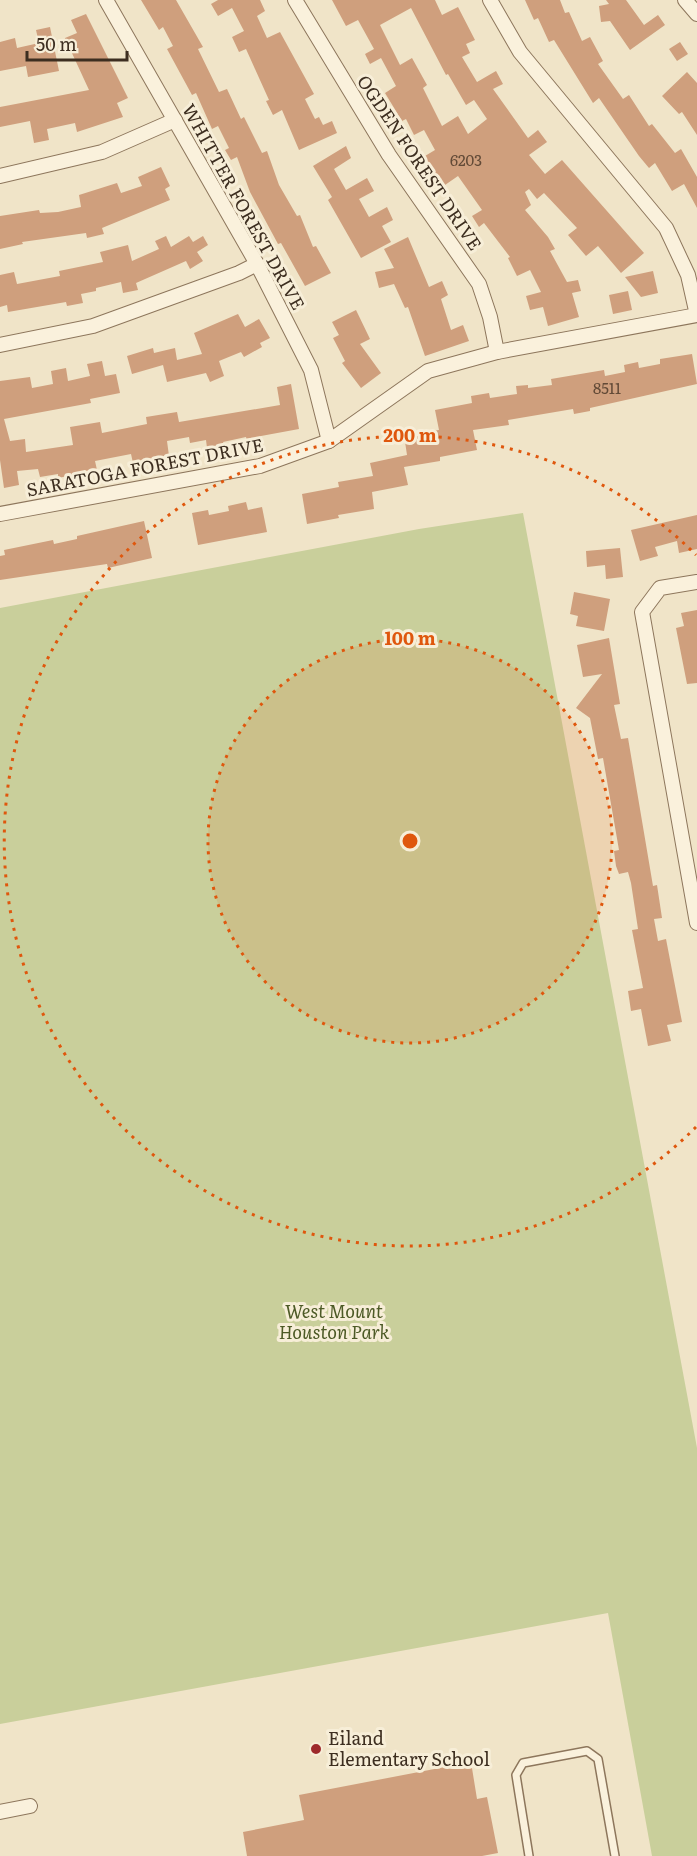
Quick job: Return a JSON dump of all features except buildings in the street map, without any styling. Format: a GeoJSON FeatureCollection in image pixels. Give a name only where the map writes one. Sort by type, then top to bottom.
{"type":"FeatureCollection","features":[{"type":"Feature","properties":{"kind":"street","name":"WHITTER FOREST DRIVE"},"geometry":{"type":"LineString","coordinates":[[106,0],[257,264],[311,370],[329,441]]}},
{"type":"Feature","properties":{"kind":"street","name":"OGDEN FOREST DRIVE"},"geometry":{"type":"LineString","coordinates":[[295,0],[389,155],[479,284],[490,317],[497,352]]}},
{"type":"Feature","properties":{"kind":"street"},"geometry":{"type":"LineString","coordinates":[[490,0],[520,52],[666,228],[688,275],[697,315]]}},
{"type":"Feature","properties":{"kind":"street"},"geometry":{"type":"LineString","coordinates":[[686,0],[697,14]]}},
{"type":"Feature","properties":{"kind":"street"},"geometry":{"type":"LineString","coordinates":[[0,176],[102,152],[175,120]]}},
{"type":"Feature","properties":{"kind":"street"},"geometry":{"type":"LineString","coordinates":[[0,345],[93,326],[239,273],[257,264]]}},
{"type":"Feature","properties":{"kind":"street","name":"SARATOGA FOREST DRIVE"},"geometry":{"type":"LineString","coordinates":[[0,514],[260,466],[329,441],[428,371],[497,352],[697,315]]}},
{"type":"Feature","properties":{"kind":"street"},"geometry":{"type":"LineString","coordinates":[[697,582],[660,588],[642,612],[697,922]]}},
{"type":"Feature","properties":{"kind":"street"},"geometry":{"type":"LineString","coordinates":[[0,1812],[30,1806]]}},
{"type":"Feature","properties":{"kind":"lane"},"geometry":{"type":"LineString","coordinates":[[530,1856],[516,1775],[519,1767],[523,1763],[587,1751],[598,1759],[615,1856]]}},
{"type":"Feature","properties":{"kind":"green space","name":"West Mount Houston Park"},"geometry":{"type":"Polygon","coordinates":[[[523,513],[697,1448],[697,1856],[652,1856],[608,1613],[0,1724],[0,608],[419,529],[523,513]]]}},
{"type":"Feature","properties":{"kind":"place","name":"Eiland Elementary School"},"geometry":{"type":"Point","coordinates":[316,1749]}}]}
